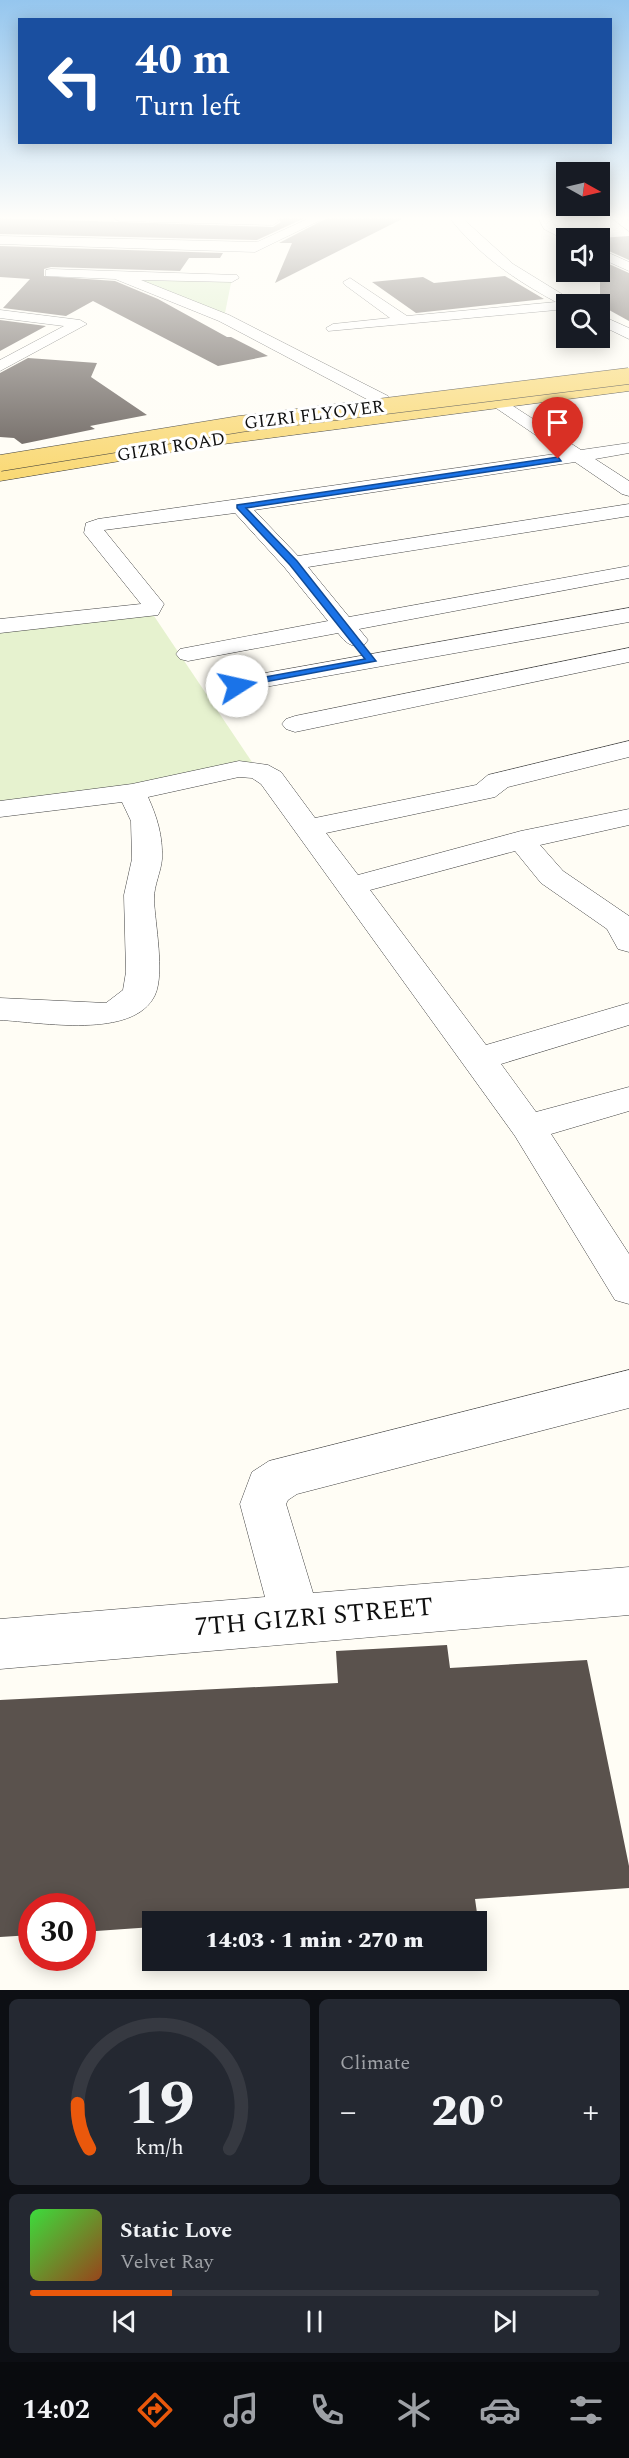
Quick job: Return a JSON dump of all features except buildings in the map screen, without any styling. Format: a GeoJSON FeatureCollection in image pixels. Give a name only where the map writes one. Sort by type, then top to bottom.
{"type":"FeatureCollection","features":[{"type":"Feature","properties":{"kind":"main road","name":"GIZRI ROAD"},"geometry":{"type":"LineString","coordinates":[[0,457],[382,400],[629,370]]}},
{"type":"Feature","properties":{"kind":"main road","name":"GIZRI FLYOVER"},"geometry":{"type":"LineString","coordinates":[[0,464],[240,424],[629,376]]}},
{"type":"Feature","properties":{"kind":"main road","name":"GIZRI ROAD"},"geometry":{"type":"LineString","coordinates":[[0,475],[216,440],[629,385]]}},
{"type":"Feature","properties":{"kind":"main road","name":"GIZRI FLYOVER"},"geometry":{"type":"LineString","coordinates":[[0,470],[139,445],[268,427],[629,385]]}},
{"type":"Feature","properties":{"kind":"street"},"geometry":{"type":"LineString","coordinates":[[204,310],[382,400],[399,415]]}},
{"type":"Feature","properties":{"kind":"street"},"geometry":{"type":"LineString","coordinates":[[224,318],[225,310]]}},
{"type":"Feature","properties":{"kind":"street"},"geometry":{"type":"LineString","coordinates":[[389,310],[405,321]]}},
{"type":"Feature","properties":{"kind":"street"},"geometry":{"type":"LineString","coordinates":[[333,328],[512,310]]}},
{"type":"Feature","properties":{"kind":"street"},"geometry":{"type":"LineString","coordinates":[[0,314],[80,324],[0,366]]}},
{"type":"Feature","properties":{"kind":"street"},"geometry":{"type":"LineString","coordinates":[[610,324],[629,334]]}},
{"type":"Feature","properties":{"kind":"street"},"geometry":{"type":"LineString","coordinates":[[500,402],[624,482]]}},
{"type":"Feature","properties":{"kind":"street"},"geometry":{"type":"LineString","coordinates":[[0,626],[150,610],[153,604],[94,533],[93,527],[105,523],[240,506],[629,448]]}},
{"type":"Feature","properties":{"kind":"street"},"geometry":{"type":"LineString","coordinates":[[240,506],[293,563],[345,625],[371,661]]}},
{"type":"Feature","properties":{"kind":"street"},"geometry":{"type":"LineString","coordinates":[[293,563],[629,510]]}},
{"type":"Feature","properties":{"kind":"street"},"geometry":{"type":"LineString","coordinates":[[188,654],[629,572]]}},
{"type":"Feature","properties":{"kind":"street"},"geometry":{"type":"LineString","coordinates":[[237,686],[629,615]]}},
{"type":"Feature","properties":{"kind":"street"},"geometry":{"type":"LineString","coordinates":[[295,724],[629,655]]}},
{"type":"Feature","properties":{"kind":"street"},"geometry":{"type":"LineString","coordinates":[[308,828],[485,791],[498,781],[629,748]]}},
{"type":"Feature","properties":{"kind":"street"},"geometry":{"type":"LineString","coordinates":[[0,809],[39,806],[132,792],[239,769],[258,771],[271,778],[528,1127],[629,1288]]}},
{"type":"Feature","properties":{"kind":"street"},"geometry":{"type":"LineString","coordinates":[[0,1009],[108,1014],[123,1009],[139,993],[142,972],[138,895],[147,859],[145,821],[132,792]]}},
{"type":"Feature","properties":{"kind":"street"},"geometry":{"type":"LineString","coordinates":[[352,886],[521,840],[629,817]]}},
{"type":"Feature","properties":{"kind":"street"},"geometry":{"type":"LineString","coordinates":[[521,840],[552,877],[626,929]]}},
{"type":"Feature","properties":{"kind":"street"},"geometry":{"type":"LineString","coordinates":[[479,1059],[629,1014]]}},
{"type":"Feature","properties":{"kind":"street"},"geometry":{"type":"LineString","coordinates":[[528,1127],[629,1099]]}},
{"type":"Feature","properties":{"kind":"street"},"geometry":{"type":"LineString","coordinates":[[296,1618],[263,1504],[268,1487],[285,1476],[629,1389]]}},
{"type":"Feature","properties":{"kind":"street","name":"7TH GIZRI STREET"},"geometry":{"type":"LineString","coordinates":[[0,1644],[629,1591]]}},
{"type":"Feature","properties":{"kind":"green space"},"geometry":{"type":"Polygon","coordinates":[[[204,310],[226,310],[224,318],[204,310]]]}},
{"type":"Feature","properties":{"kind":"green space"},"geometry":{"type":"Polygon","coordinates":[[[150,610],[258,771],[0,809],[0,626],[150,610]]]}},
{"type":"Feature","properties":{"kind":"route"},"geometry":{"type":"LineString","coordinates":[[237,686],[371,661],[345,625],[293,563],[240,506],[558,459]]}}]}
